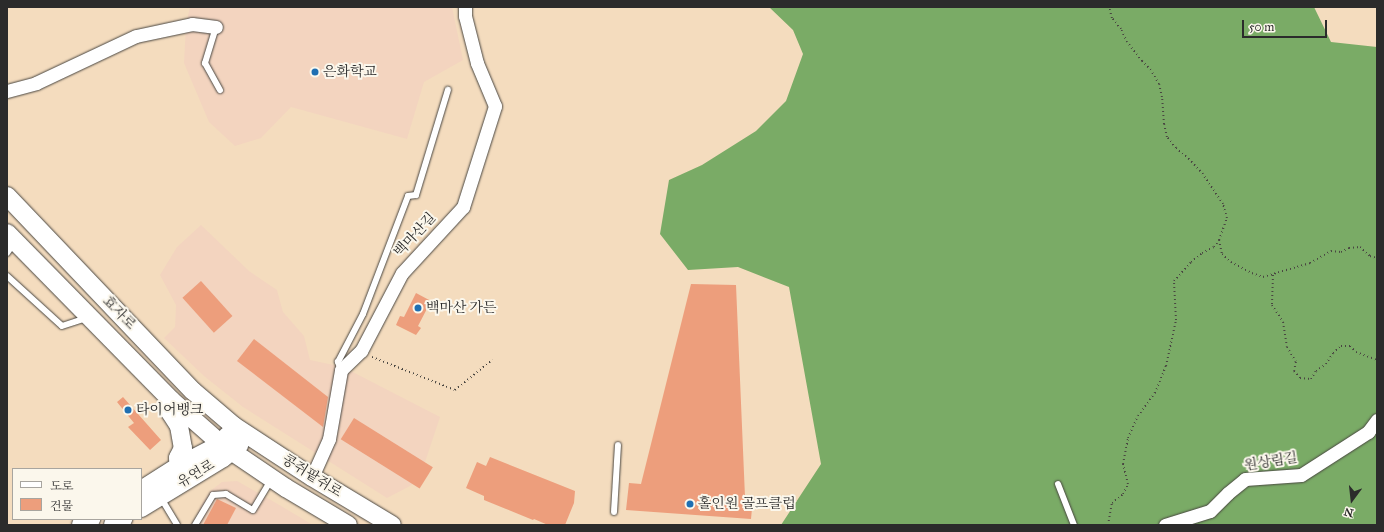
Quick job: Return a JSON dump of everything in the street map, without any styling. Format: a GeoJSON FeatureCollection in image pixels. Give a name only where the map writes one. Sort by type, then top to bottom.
{"type":"FeatureCollection","features":[{"type":"Feature","properties":{"kind":"main road","name":"효자로"},"geometry":{"type":"LineString","coordinates":[[7,196],[177,374],[234,440]]}},
{"type":"Feature","properties":{"kind":"main road","name":"효자로"},"geometry":{"type":"LineString","coordinates":[[10,243],[90,317],[171,400],[234,440]]}},
{"type":"Feature","properties":{"kind":"main road"},"geometry":{"type":"LineString","coordinates":[[171,400],[170,412],[179,426],[183,448],[178,458],[179,466]]}},
{"type":"Feature","properties":{"kind":"main road","name":"유연로"},"geometry":{"type":"LineString","coordinates":[[142,489],[179,466],[234,440]]}},
{"type":"Feature","properties":{"kind":"main road","name":"유연로"},"geometry":{"type":"LineString","coordinates":[[142,507],[161,496],[234,440]]}},
{"type":"Feature","properties":{"kind":"main road","name":"콩쥐팥쥐로"},"geometry":{"type":"LineString","coordinates":[[234,440],[312,477],[392,525]]}},
{"type":"Feature","properties":{"kind":"main road","name":"콩쥐팥쥐로"},"geometry":{"type":"LineString","coordinates":[[234,440],[271,479],[348,525]]}},
{"type":"Feature","properties":{"kind":"main road"},"geometry":{"type":"LineString","coordinates":[[234,440],[314,490],[332,489]]}},
{"type":"Feature","properties":{"kind":"main road"},"geometry":{"type":"LineString","coordinates":[[80,525],[89,520]]}},
{"type":"Feature","properties":{"kind":"street","name":"백마산길"},"geometry":{"type":"LineString","coordinates":[[341,370],[360,352],[402,273],[463,207],[495,106],[477,64],[465,16],[465,7]]}},
{"type":"Feature","properties":{"kind":"street"},"geometry":{"type":"LineString","coordinates":[[7,91],[36,83],[136,36],[192,24],[216,26]]}},
{"type":"Feature","properties":{"kind":"street"},"geometry":{"type":"LineString","coordinates":[[312,477],[329,439],[341,370]]}},
{"type":"Feature","properties":{"kind":"street","name":"원상림길"},"geometry":{"type":"LineString","coordinates":[[1165,525],[1210,511],[1228,493],[1246,479],[1301,476],[1368,432],[1377,420]]}},
{"type":"Feature","properties":{"kind":"lane"},"geometry":{"type":"LineString","coordinates":[[216,26],[205,63],[220,90]]}},
{"type":"Feature","properties":{"kind":"lane"},"geometry":{"type":"LineString","coordinates":[[341,370],[338,362],[364,314],[408,196],[416,195],[448,90]]}},
{"type":"Feature","properties":{"kind":"lane"},"geometry":{"type":"LineString","coordinates":[[7,276],[62,326],[90,317]]}},
{"type":"Feature","properties":{"kind":"lane"},"geometry":{"type":"LineString","coordinates":[[614,512],[618,445]]}},
{"type":"Feature","properties":{"kind":"lane"},"geometry":{"type":"LineString","coordinates":[[194,525],[213,495],[226,494],[253,510],[271,479]]}},
{"type":"Feature","properties":{"kind":"lane"},"geometry":{"type":"LineString","coordinates":[[1058,484],[1074,525]]}},
{"type":"Feature","properties":{"kind":"lane"},"geometry":{"type":"LineString","coordinates":[[161,496],[178,525]]}},
{"type":"Feature","properties":{"kind":"path"},"geometry":{"type":"LineString","coordinates":[[1108,7],[1112,18],[1121,29],[1127,42],[1142,62],[1151,70],[1159,84],[1162,97],[1164,124],[1168,137],[1176,148],[1203,174],[1223,204],[1227,218],[1219,240],[1214,247],[1202,253],[1191,262],[1174,281],[1176,320],[1166,366],[1155,393],[1138,416],[1128,438],[1123,464],[1128,484],[1123,494],[1112,503],[1108,525]]}},
{"type":"Feature","properties":{"kind":"path"},"geometry":{"type":"LineString","coordinates":[[1219,240],[1222,254],[1231,262],[1263,277],[1310,263],[1331,251],[1341,252],[1349,248],[1360,247],[1370,256],[1377,258]]}},
{"type":"Feature","properties":{"kind":"path"},"geometry":{"type":"LineString","coordinates":[[1273,275],[1272,305],[1283,322],[1287,347],[1296,362],[1294,371],[1300,378],[1311,379],[1316,371],[1326,364],[1333,353],[1341,346],[1350,346],[1356,352],[1377,360]]}},
{"type":"Feature","properties":{"kind":"path"},"geometry":{"type":"LineString","coordinates":[[360,352],[455,390],[492,360]]}},
{"type":"Feature","properties":{"kind":"shaded area","name":"은화학교"},"geometry":{"type":"Polygon","coordinates":[[[190,7],[452,7],[463,60],[424,82],[407,139],[291,107],[261,138],[235,146],[209,122],[184,63],[186,25],[190,7]]]}},
{"type":"Feature","properties":{"kind":"shaded area"},"geometry":{"type":"Polygon","coordinates":[[[201,225],[249,271],[277,290],[283,312],[304,336],[310,360],[343,367],[440,417],[420,477],[410,486],[387,498],[243,407],[204,376],[164,338],[175,327],[176,305],[160,275],[177,247],[201,225]]]}},
{"type":"Feature","properties":{"kind":"shaded area"},"geometry":{"type":"Polygon","coordinates":[[[237,481],[313,525],[188,525],[194,522],[201,505],[210,491],[222,482],[237,481]]]}},
{"type":"Feature","properties":{"kind":"green space"},"geometry":{"type":"Polygon","coordinates":[[[769,7],[1314,7],[1331,42],[1377,47],[1377,525],[781,525],[821,464],[789,287],[738,267],[688,270],[660,234],[669,180],[702,165],[756,131],[786,101],[803,54],[793,30],[769,7]]]}},
{"type":"Feature","properties":{"kind":"building"},"geometry":{"type":"Polygon","coordinates":[[[201,281],[232,316],[214,333],[182,298],[201,281]]]}},
{"type":"Feature","properties":{"kind":"building"},"geometry":{"type":"Polygon","coordinates":[[[691,284],[736,285],[745,497],[753,498],[751,519],[626,510],[629,483],[641,484],[691,284]]]}},
{"type":"Feature","properties":{"kind":"building","name":"백마산 가든"},"geometry":{"type":"Polygon","coordinates":[[[416,293],[431,301],[418,326],[421,328],[416,335],[396,325],[400,316],[404,317],[416,293]]]}},
{"type":"Feature","properties":{"kind":"building"},"geometry":{"type":"Polygon","coordinates":[[[254,339],[328,397],[323,427],[237,361],[254,339]]]}},
{"type":"Feature","properties":{"kind":"building","name":"타이어뱅크"},"geometry":{"type":"Polygon","coordinates":[[[123,397],[161,440],[150,450],[128,427],[134,423],[117,402],[123,397]]]}},
{"type":"Feature","properties":{"kind":"building"},"geometry":{"type":"Polygon","coordinates":[[[354,418],[433,467],[420,488],[341,439],[354,418]]]}},
{"type":"Feature","properties":{"kind":"building"},"geometry":{"type":"Polygon","coordinates":[[[490,457],[575,491],[574,503],[565,525],[548,525],[534,519],[533,520],[484,500],[484,496],[466,488],[477,462],[486,466],[490,457]]]}},
{"type":"Feature","properties":{"kind":"building"},"geometry":{"type":"Polygon","coordinates":[[[217,499],[236,508],[227,525],[203,525],[217,499]]]}},
{"type":"Feature","properties":{"kind":"place","name":"은화학교"},"geometry":{"type":"Point","coordinates":[315,72]}},
{"type":"Feature","properties":{"kind":"place","name":"백마산 가든"},"geometry":{"type":"Point","coordinates":[418,308]}},
{"type":"Feature","properties":{"kind":"place","name":"타이어뱅크"},"geometry":{"type":"Point","coordinates":[128,410]}},
{"type":"Feature","properties":{"kind":"place","name":"홀인원 골프클럽"},"geometry":{"type":"Point","coordinates":[690,504]}}]}
